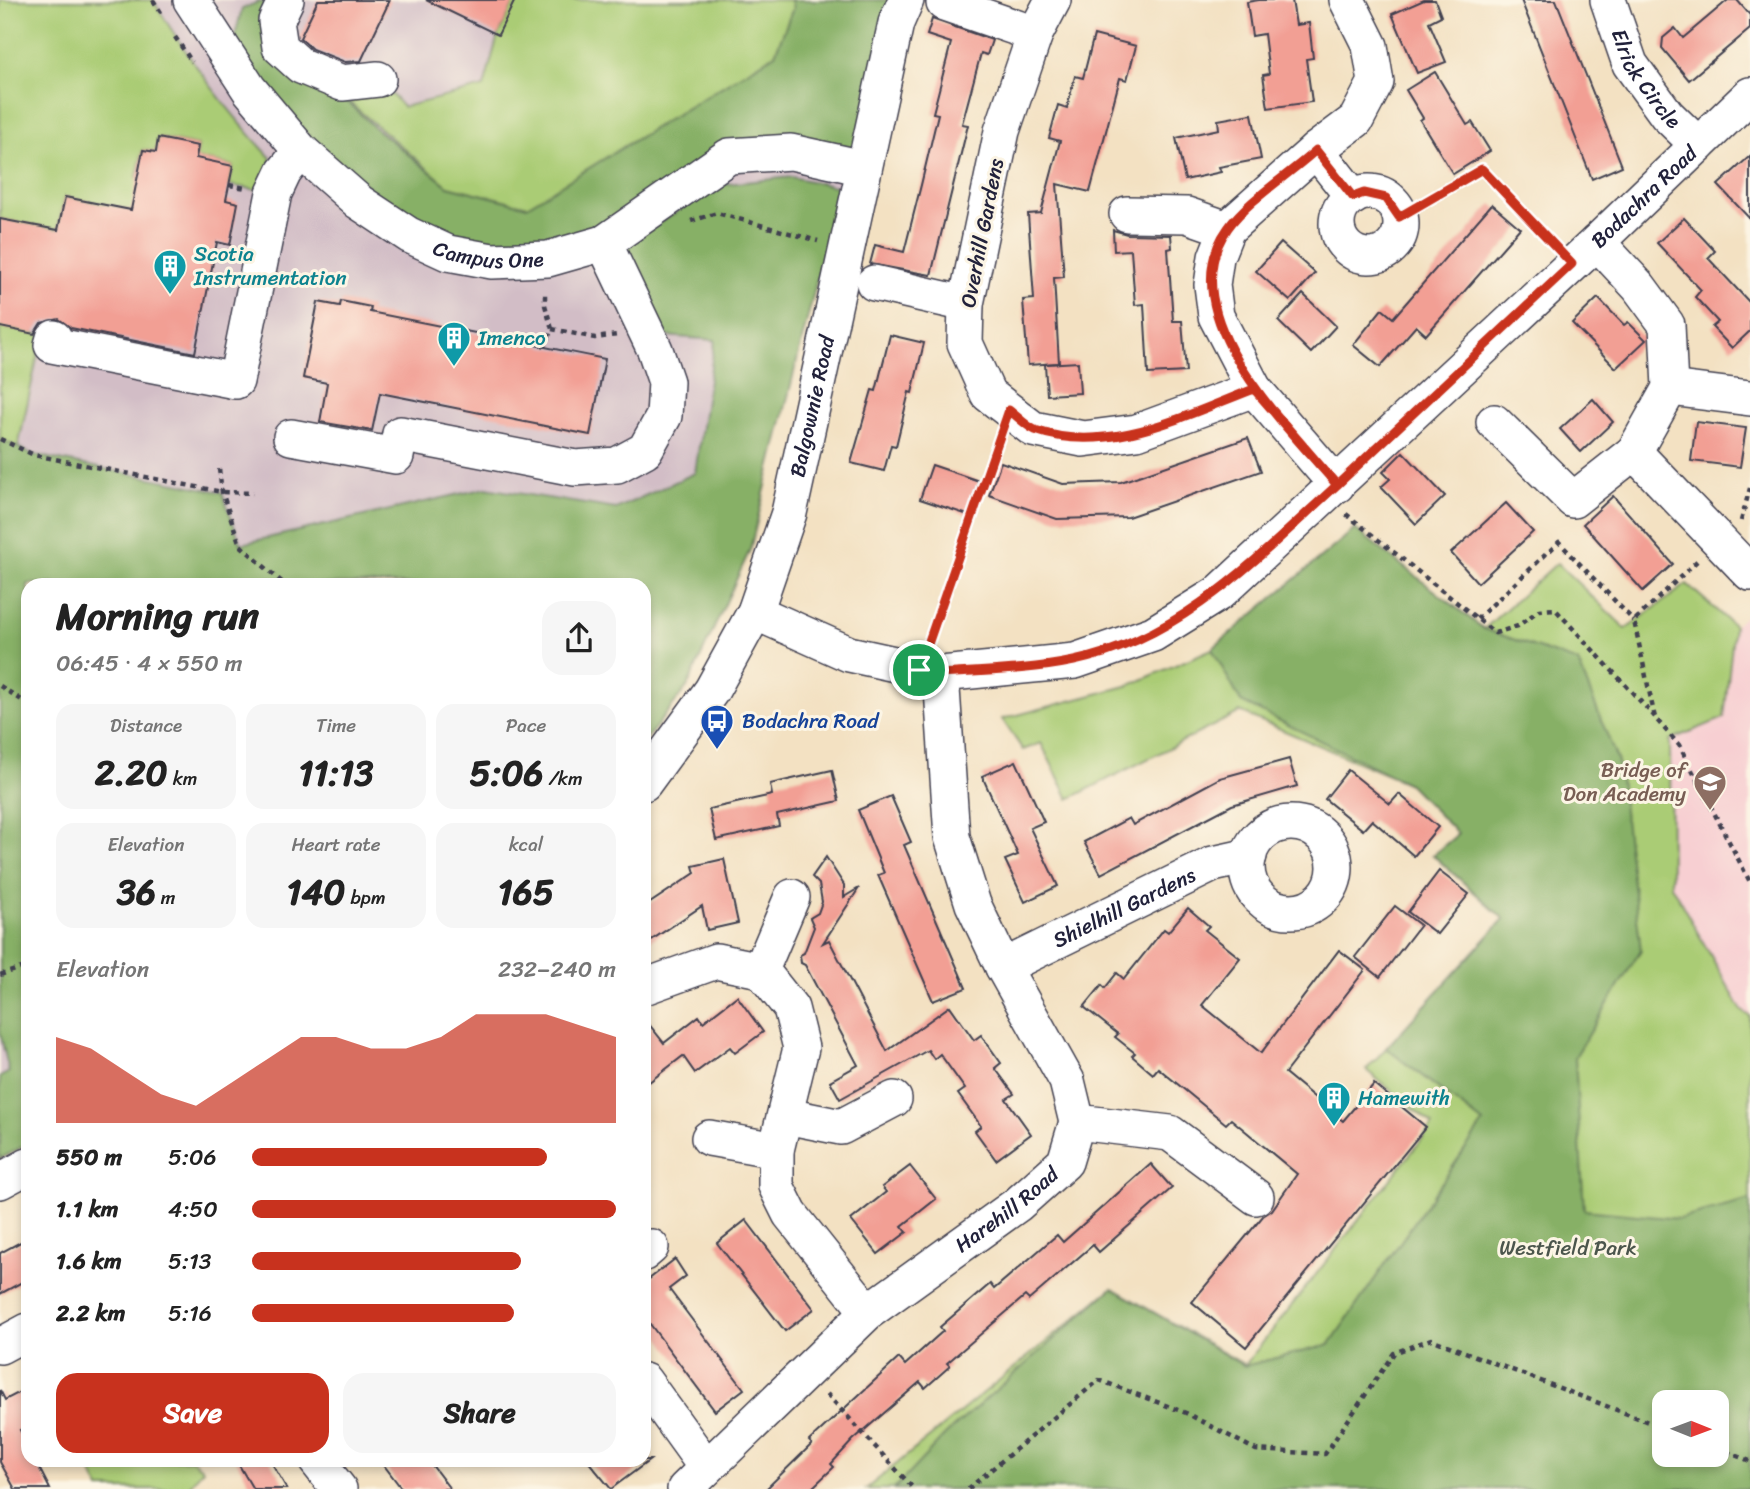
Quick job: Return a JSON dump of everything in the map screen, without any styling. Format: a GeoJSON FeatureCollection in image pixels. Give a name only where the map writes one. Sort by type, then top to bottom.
{"type":"FeatureCollection","features":[{"type":"Feature","properties":{"kind":"street"},"geometry":{"type":"LineString","coordinates":[[286,0],[276,21],[280,47],[301,66],[342,83],[378,79]]}},
{"type":"Feature","properties":{"kind":"street","name":"Balgownie Road"},"geometry":{"type":"LineString","coordinates":[[651,773],[712,690],[755,612],[789,513],[896,23],[906,0]]}},
{"type":"Feature","properties":{"kind":"street","name":"Overhill Gardens"},"geometry":{"type":"LineString","coordinates":[[1053,0],[1035,34],[1002,131],[965,304],[965,343],[988,394],[1033,429],[1083,439],[1137,432],[1254,389]]}},
{"type":"Feature","properties":{"kind":"street"},"geometry":{"type":"LineString","coordinates":[[1337,485],[1254,389],[1216,316],[1212,285],[1216,257],[1227,229],[1316,150],[1356,120],[1376,82],[1370,46],[1347,0]]}},
{"type":"Feature","properties":{"kind":"street","name":"Elrick Circle"},"geometry":{"type":"LineString","coordinates":[[1608,0],[1630,64],[1667,115],[1698,145]]}},
{"type":"Feature","properties":{"kind":"street"},"geometry":{"type":"LineString","coordinates":[[944,3],[1035,34]]}},
{"type":"Feature","properties":{"kind":"street","name":"Campus One"},"geometry":{"type":"LineString","coordinates":[[178,10],[301,151],[359,202],[409,235],[448,253],[492,261],[548,259],[604,243],[729,156],[791,152],[864,168]]}},
{"type":"Feature","properties":{"kind":"street","name":"Bodachra Road"},"geometry":{"type":"LineString","coordinates":[[755,612],[849,654],[930,672],[1076,661],[1153,634],[1219,593],[1585,253],[1750,95]]}},
{"type":"Feature","properties":{"kind":"street"},"geometry":{"type":"LineString","coordinates":[[1316,150],[1353,197]]}},
{"type":"Feature","properties":{"kind":"street"},"geometry":{"type":"LineString","coordinates":[[54,338],[52,345],[236,381],[274,193],[284,172],[301,151]]}},
{"type":"Feature","properties":{"kind":"street"},"geometry":{"type":"LineString","coordinates":[[1364,193],[1386,198],[1399,217],[1400,229],[1389,249],[1367,256],[1356,254],[1346,247],[1337,226],[1344,204],[1353,197],[1364,193]]}},
{"type":"Feature","properties":{"kind":"street"},"geometry":{"type":"LineString","coordinates":[[1127,214],[1187,215],[1227,229]]}},
{"type":"Feature","properties":{"kind":"street"},"geometry":{"type":"LineString","coordinates":[[291,437],[396,456],[400,433],[575,468],[617,465],[645,450],[664,416],[666,382],[643,323],[604,243]]}},
{"type":"Feature","properties":{"kind":"street"},"geometry":{"type":"LineString","coordinates":[[1494,422],[1573,500],[1634,452],[1670,388],[1667,325],[1639,287],[1585,253]]}},
{"type":"Feature","properties":{"kind":"street"},"geometry":{"type":"LineString","coordinates":[[874,283],[965,304]]}},
{"type":"Feature","properties":{"kind":"street"},"geometry":{"type":"LineString","coordinates":[[1670,388],[1750,398]]}},
{"type":"Feature","properties":{"kind":"street"},"geometry":{"type":"LineString","coordinates":[[1634,452],[1750,573]]}},
{"type":"Feature","properties":{"kind":"street"},"geometry":{"type":"LineString","coordinates":[[930,672],[952,837],[973,904],[1003,967],[1067,1080],[1077,1122],[1170,1133],[1255,1197]]}},
{"type":"Feature","properties":{"kind":"street","name":"Shielhill Gardens"},"geometry":{"type":"LineString","coordinates":[[1003,967],[1213,864],[1248,856]]}},
{"type":"Feature","properties":{"kind":"street"},"geometry":{"type":"LineString","coordinates":[[761,970],[792,897]]}},
{"type":"Feature","properties":{"kind":"street"},"geometry":{"type":"LineString","coordinates":[[651,985],[716,961],[761,970],[791,1007],[801,1048],[776,1150],[776,1186],[790,1214],[868,1312]]}},
{"type":"Feature","properties":{"kind":"street"},"geometry":{"type":"LineString","coordinates":[[786,1116],[841,1127],[894,1099]]}},
{"type":"Feature","properties":{"kind":"street","name":"Harehill Road"},"geometry":{"type":"LineString","coordinates":[[695,1478],[868,1312],[1018,1204],[1065,1162],[1077,1122]]}},
{"type":"Feature","properties":{"kind":"street"},"geometry":{"type":"LineString","coordinates":[[709,1138],[776,1150]]}},
{"type":"Feature","properties":{"kind":"street"},"geometry":{"type":"LineString","coordinates":[[0,1181],[21,1170]]}},
{"type":"Feature","properties":{"kind":"street"},"geometry":{"type":"LineString","coordinates":[[0,1346],[21,1335]]}},
{"type":"Feature","properties":{"kind":"street"},"geometry":{"type":"LineString","coordinates":[[651,1394],[695,1478]]}},
{"type":"Feature","properties":{"kind":"path"},"geometry":{"type":"LineString","coordinates":[[153,0],[178,10]]}},
{"type":"Feature","properties":{"kind":"path"},"geometry":{"type":"LineString","coordinates":[[171,30],[197,69]]}},
{"type":"Feature","properties":{"kind":"path"},"geometry":{"type":"LineString","coordinates":[[1399,217],[1482,169],[1585,253]]}},
{"type":"Feature","properties":{"kind":"path"},"geometry":{"type":"LineString","coordinates":[[679,225],[718,213],[846,249]]}},
{"type":"Feature","properties":{"kind":"path"},"geometry":{"type":"LineString","coordinates":[[534,291],[557,287]]}},
{"type":"Feature","properties":{"kind":"path"},"geometry":{"type":"LineString","coordinates":[[544,346],[552,329],[545,305],[545,291]]}},
{"type":"Feature","properties":{"kind":"path"},"geometry":{"type":"LineString","coordinates":[[552,329],[595,338],[619,335],[643,323]]}},
{"type":"Feature","properties":{"kind":"path"},"geometry":{"type":"LineString","coordinates":[[930,672],[1009,410]]}},
{"type":"Feature","properties":{"kind":"path"},"geometry":{"type":"LineString","coordinates":[[0,439],[34,455],[222,492],[253,493]]}},
{"type":"Feature","properties":{"kind":"path"},"geometry":{"type":"LineString","coordinates":[[219,469],[222,492],[240,545],[277,578]]}},
{"type":"Feature","properties":{"kind":"path"},"geometry":{"type":"LineString","coordinates":[[1337,485],[1346,513],[1494,633],[1518,626],[1539,610],[1555,610],[1679,745],[1750,882]]}},
{"type":"Feature","properties":{"kind":"path"},"geometry":{"type":"LineString","coordinates":[[1634,621],[1718,541]]}},
{"type":"Feature","properties":{"kind":"path"},"geometry":{"type":"LineString","coordinates":[[1477,619],[1559,542],[1634,621],[1655,718]]}},
{"type":"Feature","properties":{"kind":"path"},"geometry":{"type":"LineString","coordinates":[[0,686],[21,700]]}},
{"type":"Feature","properties":{"kind":"path"},"geometry":{"type":"LineString","coordinates":[[0,975],[21,968]]}},
{"type":"Feature","properties":{"kind":"path"},"geometry":{"type":"LineString","coordinates":[[968,1489],[1099,1380],[1186,1413],[1256,1450],[1325,1454],[1394,1353],[1431,1339],[1652,1423]]}},
{"type":"Feature","properties":{"kind":"path"},"geometry":{"type":"LineString","coordinates":[[807,1371],[914,1489]]}},
{"type":"Feature","properties":{"kind":"path"},"geometry":{"type":"LineString","coordinates":[[1729,1453],[1750,1461]]}},
{"type":"Feature","properties":{"kind":"shaded area"},"geometry":{"type":"Polygon","coordinates":[[[0,0],[884,0],[750,550],[687,687],[651,733],[651,578],[21,578],[21,1148],[0,1159],[0,0]]]}},
{"type":"Feature","properties":{"kind":"shaded area","name":"Bridge of Don Academy"},"geometry":{"type":"Polygon","coordinates":[[[1750,612],[1750,1016],[1742,1011],[1671,885],[1670,739],[1724,718],[1734,626],[1750,612]]]}},
{"type":"Feature","properties":{"kind":"green space"},"geometry":{"type":"Polygon","coordinates":[[[0,0],[153,0],[208,82],[271,158],[264,191],[229,185],[233,166],[196,158],[198,146],[159,138],[156,152],[143,150],[137,176],[148,214],[65,197],[58,230],[0,219],[0,0]]]}},
{"type":"Feature","properties":{"kind":"green space"},"geometry":{"type":"Polygon","coordinates":[[[515,0],[791,0],[793,8],[775,54],[527,206],[448,186],[349,102],[378,79],[403,107],[484,87],[498,35],[515,0]]]}},
{"type":"Feature","properties":{"kind":"green space"},"geometry":{"type":"Polygon","coordinates":[[[791,0],[906,0],[864,168],[729,156],[604,243],[448,253],[249,89],[235,35],[242,9],[258,2],[272,3],[306,62],[375,128],[448,186],[527,206],[775,54],[793,8],[791,0]]]}},
{"type":"Feature","properties":{"kind":"green space"},"geometry":{"type":"Polygon","coordinates":[[[791,177],[840,187],[750,550],[687,687],[651,733],[651,578],[21,578],[21,1148],[0,1159],[0,1077],[9,1072],[0,1032],[0,439],[34,455],[222,492],[241,544],[486,488],[616,509],[695,473],[715,340],[664,336],[624,246],[718,185],[791,177]]]}},
{"type":"Feature","properties":{"kind":"green space"},"geometry":{"type":"Polygon","coordinates":[[[0,327],[42,335],[18,448],[0,439],[0,327]]]}},
{"type":"Feature","properties":{"kind":"green space","name":"Westfield Park"},"geometry":{"type":"Polygon","coordinates":[[[1355,529],[1484,629],[1557,563],[1626,629],[1687,584],[1734,626],[1724,718],[1670,740],[1671,885],[1742,1011],[1750,1016],[1750,1489],[866,1489],[1112,1288],[1245,1365],[1433,1125],[1366,1070],[1504,919],[1433,855],[1458,834],[1409,784],[1240,712],[1069,799],[1041,743],[1023,750],[1002,719],[1130,685],[1212,649],[1355,529]]]}},
{"type":"Feature","properties":{"kind":"green space","name":"Westfield Park"},"geometry":{"type":"Polygon","coordinates":[[[1355,529],[1484,629],[1578,662],[1618,762],[1641,950],[1575,1057],[1584,1210],[1679,1219],[1750,1200],[1750,1489],[894,1489],[945,1435],[1112,1288],[1244,1366],[1329,1345],[1483,1123],[1386,1048],[1504,919],[1433,855],[1458,834],[1409,784],[1241,702],[1212,649],[1355,529]]]}},
{"type":"Feature","properties":{"kind":"green space"},"geometry":{"type":"Polygon","coordinates":[[[89,1467],[203,1469],[187,1489],[100,1489],[89,1467]]]}},
{"type":"Feature","properties":{"kind":"building"},"geometry":{"type":"Polygon","coordinates":[[[318,0],[390,0],[361,61],[345,62],[312,49],[300,38],[318,0]]]}},
{"type":"Feature","properties":{"kind":"building"},"geometry":{"type":"Polygon","coordinates":[[[426,0],[515,0],[498,35],[426,0]]]}},
{"type":"Feature","properties":{"kind":"building"},"geometry":{"type":"Polygon","coordinates":[[[1292,0],[1296,25],[1309,23],[1313,58],[1306,59],[1312,102],[1268,108],[1263,75],[1269,74],[1264,34],[1252,36],[1247,2],[1292,0]]]}},
{"type":"Feature","properties":{"kind":"building"},"geometry":{"type":"Polygon","coordinates":[[[1424,0],[1435,0],[1441,16],[1429,22],[1446,62],[1417,73],[1392,14],[1424,0]]]}},
{"type":"Feature","properties":{"kind":"building"},"geometry":{"type":"Polygon","coordinates":[[[1521,0],[1556,0],[1622,166],[1592,179],[1521,0]]]}},
{"type":"Feature","properties":{"kind":"building"},"geometry":{"type":"Polygon","coordinates":[[[1728,0],[1737,0],[1750,15],[1750,29],[1689,80],[1662,48],[1663,38],[1675,28],[1683,38],[1728,0]]]}},
{"type":"Feature","properties":{"kind":"building"},"geometry":{"type":"Polygon","coordinates":[[[932,19],[992,40],[987,55],[981,53],[962,124],[968,125],[931,275],[870,264],[875,245],[904,252],[921,185],[938,114],[933,113],[951,43],[927,35],[932,19]]]}},
{"type":"Feature","properties":{"kind":"building"},"geometry":{"type":"Polygon","coordinates":[[[1094,35],[1136,46],[1127,80],[1120,78],[1090,192],[1057,184],[1064,277],[1054,278],[1059,363],[1028,365],[1023,300],[1034,299],[1028,214],[1041,213],[1060,141],[1049,138],[1058,105],[1067,108],[1075,76],[1083,78],[1094,35]]]}},
{"type":"Feature","properties":{"kind":"building"},"geometry":{"type":"Polygon","coordinates":[[[1435,72],[1467,125],[1472,122],[1490,151],[1453,174],[1420,120],[1423,118],[1406,90],[1435,72]]]}},
{"type":"Feature","properties":{"kind":"building"},"geometry":{"type":"Polygon","coordinates":[[[1252,114],[1261,159],[1219,167],[1221,172],[1185,180],[1176,138],[1219,129],[1218,120],[1252,114]]]}},
{"type":"Feature","properties":{"kind":"building"},"geometry":{"type":"Polygon","coordinates":[[[158,138],[198,146],[196,158],[233,166],[226,200],[238,203],[230,245],[217,242],[195,353],[71,328],[59,319],[41,323],[34,334],[0,327],[0,219],[58,230],[65,197],[131,210],[143,150],[156,152],[158,138]]]}},
{"type":"Feature","properties":{"kind":"building"},"geometry":{"type":"Polygon","coordinates":[[[1750,156],[1750,219],[1718,185],[1750,156]]]}},
{"type":"Feature","properties":{"kind":"building"},"geometry":{"type":"Polygon","coordinates":[[[1492,204],[1520,228],[1426,335],[1416,326],[1380,367],[1353,345],[1382,309],[1393,318],[1492,204]]]}},
{"type":"Feature","properties":{"kind":"building"},"geometry":{"type":"Polygon","coordinates":[[[1684,218],[1715,251],[1708,258],[1750,303],[1750,331],[1732,348],[1712,327],[1718,322],[1695,297],[1701,290],[1657,243],[1684,218]]]}},
{"type":"Feature","properties":{"kind":"building"},"geometry":{"type":"Polygon","coordinates":[[[1113,230],[1127,234],[1171,235],[1172,248],[1168,249],[1173,321],[1182,321],[1186,372],[1148,374],[1144,304],[1135,305],[1131,250],[1114,251],[1113,230]]]}},
{"type":"Feature","properties":{"kind":"building"},"geometry":{"type":"Polygon","coordinates":[[[1281,243],[1315,273],[1290,301],[1256,271],[1281,243]]]}},
{"type":"Feature","properties":{"kind":"building"},"geometry":{"type":"Polygon","coordinates":[[[1303,294],[1336,326],[1311,353],[1278,321],[1303,294]]]}},
{"type":"Feature","properties":{"kind":"building"},"geometry":{"type":"Polygon","coordinates":[[[1598,298],[1624,325],[1628,322],[1646,340],[1616,368],[1572,323],[1598,298]]]}},
{"type":"Feature","properties":{"kind":"building","name":"Imenco"},"geometry":{"type":"Polygon","coordinates":[[[341,301],[371,307],[370,312],[605,359],[590,435],[380,393],[372,431],[320,422],[327,383],[303,378],[318,302],[340,306],[341,301]]]}},
{"type":"Feature","properties":{"kind":"building"},"geometry":{"type":"Polygon","coordinates":[[[890,335],[924,343],[896,446],[891,445],[884,471],[851,463],[872,390],[876,391],[890,335]]]}},
{"type":"Feature","properties":{"kind":"building"},"geometry":{"type":"Polygon","coordinates":[[[1078,362],[1080,393],[1047,395],[1045,364],[1078,362]]]}},
{"type":"Feature","properties":{"kind":"building"},"geometry":{"type":"Polygon","coordinates":[[[1593,399],[1613,422],[1581,452],[1560,429],[1593,399]]]}},
{"type":"Feature","properties":{"kind":"building"},"geometry":{"type":"Polygon","coordinates":[[[1696,422],[1746,428],[1740,467],[1691,461],[1696,422]]]}},
{"type":"Feature","properties":{"kind":"building"},"geometry":{"type":"Polygon","coordinates":[[[1248,438],[1261,471],[1128,517],[1057,519],[989,495],[1001,462],[1063,484],[1121,482],[1248,438]]]}},
{"type":"Feature","properties":{"kind":"building"},"geometry":{"type":"Polygon","coordinates":[[[1403,452],[1445,496],[1416,524],[1381,487],[1390,479],[1383,472],[1403,452]]]}},
{"type":"Feature","properties":{"kind":"building"},"geometry":{"type":"Polygon","coordinates":[[[932,465],[979,481],[968,515],[920,499],[932,465]]]}},
{"type":"Feature","properties":{"kind":"building"},"geometry":{"type":"Polygon","coordinates":[[[1613,496],[1673,564],[1643,591],[1583,524],[1613,496]]]}},
{"type":"Feature","properties":{"kind":"building"},"geometry":{"type":"Polygon","coordinates":[[[1506,503],[1533,532],[1478,583],[1451,553],[1506,503]]]}},
{"type":"Feature","properties":{"kind":"building"},"geometry":{"type":"Polygon","coordinates":[[[1289,759],[1297,786],[1232,805],[1101,874],[1084,842],[1129,818],[1133,825],[1220,778],[1289,759]]]}},
{"type":"Feature","properties":{"kind":"building"},"geometry":{"type":"Polygon","coordinates":[[[1016,761],[1044,822],[1030,828],[1058,886],[1025,902],[1005,860],[1018,855],[982,776],[1016,761]]]}},
{"type":"Feature","properties":{"kind":"building"},"geometry":{"type":"Polygon","coordinates":[[[832,770],[839,801],[777,815],[779,826],[716,840],[709,809],[772,795],[770,784],[832,770]]]}},
{"type":"Feature","properties":{"kind":"building"},"geometry":{"type":"Polygon","coordinates":[[[1348,770],[1390,804],[1399,794],[1438,827],[1414,856],[1372,820],[1363,830],[1325,799],[1348,770]]]}},
{"type":"Feature","properties":{"kind":"building"},"geometry":{"type":"Polygon","coordinates":[[[891,796],[911,842],[904,845],[966,988],[933,1001],[878,875],[884,873],[858,810],[891,796]]]}},
{"type":"Feature","properties":{"kind":"building"},"geometry":{"type":"Polygon","coordinates":[[[826,857],[844,885],[844,897],[859,888],[823,943],[829,940],[887,1051],[950,1006],[974,1040],[981,1035],[1001,1063],[995,1068],[1014,1094],[1006,1099],[1031,1134],[996,1160],[975,1131],[981,1126],[958,1094],[965,1089],[940,1054],[934,1059],[928,1050],[840,1099],[830,1081],[858,1065],[805,965],[801,963],[800,955],[804,953],[814,927],[810,918],[818,913],[822,902],[819,884],[812,877],[826,857]]]}},
{"type":"Feature","properties":{"kind":"building"},"geometry":{"type":"Polygon","coordinates":[[[724,859],[738,923],[707,930],[702,906],[651,940],[651,902],[695,873],[693,866],[724,859]]]}},
{"type":"Feature","properties":{"kind":"building"},"geometry":{"type":"Polygon","coordinates":[[[1439,871],[1469,894],[1437,934],[1408,912],[1439,871]]]}},
{"type":"Feature","properties":{"kind":"building"},"geometry":{"type":"Polygon","coordinates":[[[1395,906],[1420,925],[1380,977],[1355,957],[1395,906]]]}},
{"type":"Feature","properties":{"kind":"building","name":"Hamewith"},"geometry":{"type":"Polygon","coordinates":[[[1188,908],[1209,926],[1205,930],[1240,958],[1202,1005],[1261,1053],[1339,950],[1365,970],[1285,1073],[1343,1121],[1374,1084],[1426,1127],[1246,1347],[1192,1302],[1263,1216],[1272,1210],[1297,1174],[1231,1119],[1226,1124],[1158,1068],[1153,1074],[1132,1056],[1135,1053],[1115,1037],[1118,1034],[1084,1007],[1102,985],[1105,988],[1117,973],[1124,979],[1164,929],[1168,932],[1188,908]]]}},
{"type":"Feature","properties":{"kind":"building"},"geometry":{"type":"Polygon","coordinates":[[[737,996],[763,1032],[735,1053],[730,1047],[695,1073],[683,1056],[651,1081],[651,1027],[664,1043],[699,1016],[703,1022],[737,996]]]}},
{"type":"Feature","properties":{"kind":"building"},"geometry":{"type":"Polygon","coordinates":[[[1151,1164],[1172,1188],[1099,1252],[1093,1245],[1029,1300],[1025,1296],[947,1363],[950,1366],[925,1388],[920,1382],[853,1440],[831,1464],[834,1467],[811,1489],[766,1489],[812,1444],[809,1441],[899,1358],[905,1365],[943,1331],[940,1327],[990,1284],[994,1289],[1057,1235],[1063,1242],[1151,1164]]]}},
{"type":"Feature","properties":{"kind":"building"},"geometry":{"type":"Polygon","coordinates":[[[910,1166],[936,1199],[902,1226],[907,1232],[878,1254],[851,1220],[886,1192],[882,1187],[910,1166]]]}},
{"type":"Feature","properties":{"kind":"building"},"geometry":{"type":"Polygon","coordinates":[[[746,1220],[814,1309],[785,1331],[717,1243],[746,1220]]]}},
{"type":"Feature","properties":{"kind":"building"},"geometry":{"type":"Polygon","coordinates":[[[21,1242],[21,1283],[0,1294],[0,1253],[21,1242]]]}},
{"type":"Feature","properties":{"kind":"building"},"geometry":{"type":"Polygon","coordinates":[[[675,1259],[686,1276],[669,1289],[744,1389],[715,1411],[651,1325],[651,1278],[675,1259]]]}},
{"type":"Feature","properties":{"kind":"building"},"geometry":{"type":"Polygon","coordinates":[[[0,1390],[5,1400],[21,1392],[21,1467],[39,1467],[50,1489],[15,1489],[0,1462],[0,1390]]]}},
{"type":"Feature","properties":{"kind":"building"},"geometry":{"type":"Polygon","coordinates":[[[240,1467],[274,1467],[287,1489],[253,1489],[240,1467]]]}},
{"type":"Feature","properties":{"kind":"building"},"geometry":{"type":"Polygon","coordinates":[[[385,1467],[433,1467],[450,1489],[402,1489],[385,1467]]]}},
{"type":"Feature","properties":{"kind":"building"},"geometry":{"type":"Polygon","coordinates":[[[593,1467],[641,1467],[611,1489],[593,1467]]]}},
{"type":"Feature","properties":{"kind":"place","name":"Scotia Instrumentation"},"geometry":{"type":"Point","coordinates":[170,296]}},
{"type":"Feature","properties":{"kind":"place","name":"Imenco"},"geometry":{"type":"Point","coordinates":[454,368]}},
{"type":"Feature","properties":{"kind":"place","name":"Bodachra Road"},"geometry":{"type":"Point","coordinates":[717,751]}},
{"type":"Feature","properties":{"kind":"place","name":"Bridge of Don Academy"},"geometry":{"type":"Point","coordinates":[1710,812]}},
{"type":"Feature","properties":{"kind":"place","name":"Hamewith"},"geometry":{"type":"Point","coordinates":[1334,1128]}},
{"type":"Feature","properties":{"kind":"route"},"geometry":{"type":"LineString","coordinates":[[919,670],[941,674],[1076,661],[1153,634],[1219,593],[1337,485],[1254,389],[1216,316],[1212,285],[1216,257],[1227,229],[1316,150],[1353,197],[1364,193],[1386,198],[1395,206],[1399,217],[1482,169],[1572,264],[1458,368],[1337,485],[1295,437],[1254,389],[1137,432],[1083,439],[1033,429],[1009,410],[919,670]]}}]}
